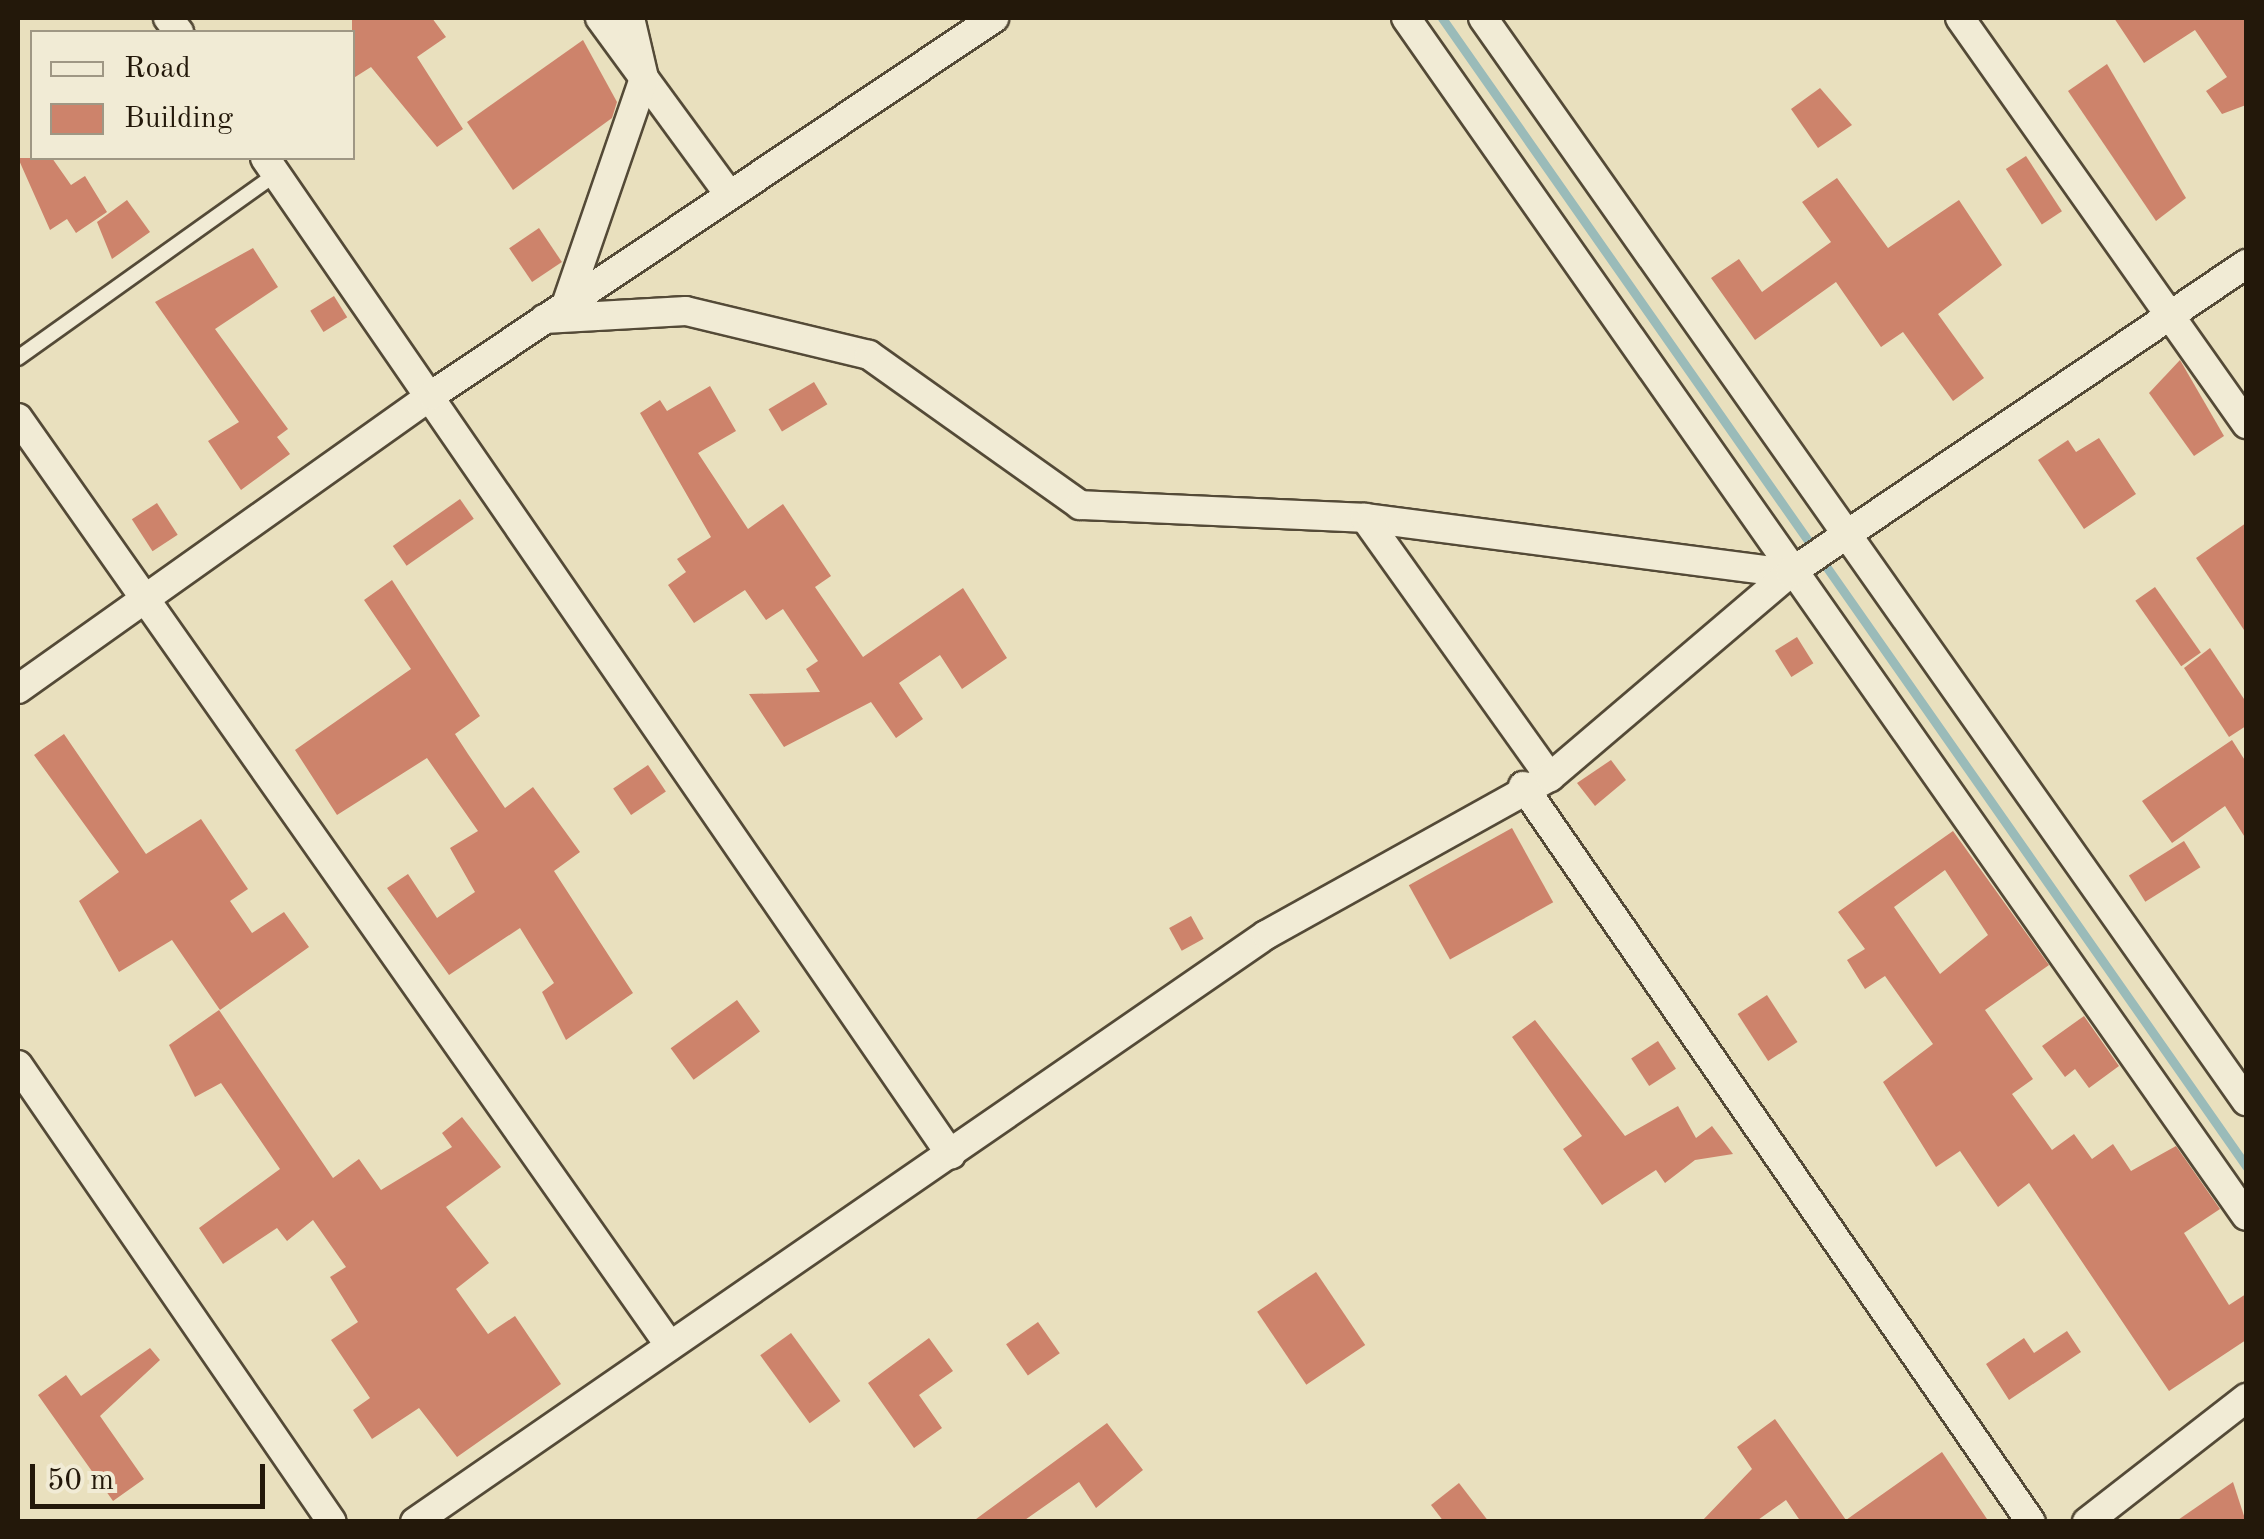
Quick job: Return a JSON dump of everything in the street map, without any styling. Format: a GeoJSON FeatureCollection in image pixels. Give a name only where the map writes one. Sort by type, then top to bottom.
{"type":"FeatureCollection","features":[{"type":"Feature","properties":{"kind":"street"},"geometry":{"type":"LineString","coordinates":[[600,18],[728,194]]}},
{"type":"Feature","properties":{"kind":"street"},"geometry":{"type":"LineString","coordinates":[[554,312],[644,78],[630,18]]}},
{"type":"Feature","properties":{"kind":"street"},"geometry":{"type":"LineString","coordinates":[[18,688],[432,395],[994,18]]}},
{"type":"Feature","properties":{"kind":"street"},"geometry":{"type":"LineString","coordinates":[[1406,18],[1797,569],[2246,1216]]}},
{"type":"Feature","properties":{"kind":"street"},"geometry":{"type":"LineString","coordinates":[[1484,18],[1845,542],[2246,1101]]}},
{"type":"Feature","properties":{"kind":"street"},"geometry":{"type":"LineString","coordinates":[[1960,18],[2246,424]]}},
{"type":"Feature","properties":{"kind":"street"},"geometry":{"type":"LineString","coordinates":[[270,166],[432,395],[951,1155]]}},
{"type":"Feature","properties":{"kind":"street"},"geometry":{"type":"LineString","coordinates":[[416,1522],[1266,934],[1537,782],[1797,569],[1845,542],[2246,264]]}},
{"type":"Feature","properties":{"kind":"street"},"geometry":{"type":"LineString","coordinates":[[554,312],[686,311],[869,355],[1080,505],[1365,518],[1797,569]]}},
{"type":"Feature","properties":{"kind":"street"},"geometry":{"type":"LineString","coordinates":[[18,418],[670,1346]]}},
{"type":"Feature","properties":{"kind":"street"},"geometry":{"type":"LineString","coordinates":[[1365,518],[2030,1522]]}},
{"type":"Feature","properties":{"kind":"street"},"geometry":{"type":"LineString","coordinates":[[18,1065],[332,1522]]}},
{"type":"Feature","properties":{"kind":"street"},"geometry":{"type":"LineString","coordinates":[[2087,1522],[2246,1398]]}},
{"type":"Feature","properties":{"kind":"lane"},"geometry":{"type":"LineString","coordinates":[[18,358],[270,166]]}},
{"type":"Feature","properties":{"kind":"building"},"geometry":{"type":"Polygon","coordinates":[[[352,18],[432,18],[446,37],[417,57],[463,129],[437,147],[371,67],[355,77],[352,18]]]}},
{"type":"Feature","properties":{"kind":"building"},"geometry":{"type":"Polygon","coordinates":[[[2114,18],[2246,18],[2246,105],[2222,114],[2206,91],[2227,77],[2195,30],[2144,63],[2114,18]]]}},
{"type":"Feature","properties":{"kind":"building"},"geometry":{"type":"Polygon","coordinates":[[[583,40],[617,102],[612,118],[513,190],[467,122],[583,40]]]}},
{"type":"Feature","properties":{"kind":"building"},"geometry":{"type":"Polygon","coordinates":[[[2107,64],[2186,198],[2156,221],[2068,91],[2107,64]]]}},
{"type":"Feature","properties":{"kind":"building"},"geometry":{"type":"Polygon","coordinates":[[[1820,88],[1852,125],[1818,148],[1791,109],[1820,88]]]}},
{"type":"Feature","properties":{"kind":"building"},"geometry":{"type":"Polygon","coordinates":[[[2026,156],[2062,211],[2042,224],[2006,169],[2026,156]]]}},
{"type":"Feature","properties":{"kind":"building"},"geometry":{"type":"Polygon","coordinates":[[[18,158],[53,160],[71,185],[85,176],[107,212],[76,233],[67,219],[50,230],[18,158]]]}},
{"type":"Feature","properties":{"kind":"building"},"geometry":{"type":"Polygon","coordinates":[[[1837,178],[1888,248],[1959,200],[2002,265],[1938,314],[1984,378],[1953,401],[1903,332],[1881,347],[1836,282],[1755,340],[1711,278],[1739,259],[1762,292],[1831,242],[1802,202],[1837,178]]]}},
{"type":"Feature","properties":{"kind":"building"},"geometry":{"type":"Polygon","coordinates":[[[127,200],[150,232],[112,259],[97,222],[127,200]]]}},
{"type":"Feature","properties":{"kind":"building"},"geometry":{"type":"Polygon","coordinates":[[[539,228],[562,262],[532,282],[509,248],[539,228]]]}},
{"type":"Feature","properties":{"kind":"building"},"geometry":{"type":"Polygon","coordinates":[[[253,248],[278,287],[215,329],[288,429],[277,437],[290,454],[241,490],[208,441],[239,422],[155,302],[253,248]]]}},
{"type":"Feature","properties":{"kind":"building"},"geometry":{"type":"Polygon","coordinates":[[[334,296],[347,317],[324,332],[310,311],[334,296]]]}},
{"type":"Feature","properties":{"kind":"building"},"geometry":{"type":"Polygon","coordinates":[[[2180,360],[2224,436],[2194,456],[2149,393],[2180,360]]]}},
{"type":"Feature","properties":{"kind":"building"},"geometry":{"type":"Polygon","coordinates":[[[814,382],[827,404],[782,432],[769,409],[814,382]]]}},
{"type":"Feature","properties":{"kind":"building"},"geometry":{"type":"Polygon","coordinates":[[[710,386],[736,431],[698,453],[748,529],[783,504],[831,576],[815,587],[863,657],[963,588],[1007,658],[962,689],[940,655],[899,683],[923,719],[896,738],[871,702],[784,747],[749,694],[820,692],[806,669],[818,661],[783,609],[766,620],[745,590],[694,623],[668,585],[686,572],[677,559],[711,537],[640,413],[660,400],[667,411],[710,386]]]}},
{"type":"Feature","properties":{"kind":"building"},"geometry":{"type":"Polygon","coordinates":[[[2099,438],[2136,494],[2084,529],[2038,460],[2068,440],[2076,452],[2099,438]]]}},
{"type":"Feature","properties":{"kind":"building"},"geometry":{"type":"Polygon","coordinates":[[[460,499],[474,519],[407,566],[393,546],[460,499]]]}},
{"type":"Feature","properties":{"kind":"building"},"geometry":{"type":"Polygon","coordinates":[[[157,503],[178,535],[153,551],[132,519],[157,503]]]}},
{"type":"Feature","properties":{"kind":"building"},"geometry":{"type":"Polygon","coordinates":[[[2246,523],[2246,633],[2196,558],[2246,523]]]}},
{"type":"Feature","properties":{"kind":"building"},"geometry":{"type":"Polygon","coordinates":[[[392,580],[480,716],[455,734],[505,808],[533,787],[580,852],[554,871],[633,993],[566,1040],[542,992],[554,983],[520,928],[449,975],[387,888],[408,874],[437,918],[475,892],[450,848],[478,831],[427,758],[337,815],[295,750],[411,669],[364,600],[392,580]]]}},
{"type":"Feature","properties":{"kind":"building"},"geometry":{"type":"Polygon","coordinates":[[[2155,587],[2201,653],[2181,666],[2135,601],[2155,587]]]}},
{"type":"Feature","properties":{"kind":"building"},"geometry":{"type":"Polygon","coordinates":[[[1797,637],[1813,663],[1791,677],[1775,651],[1797,637]]]}},
{"type":"Feature","properties":{"kind":"building"},"geometry":{"type":"Polygon","coordinates":[[[2210,648],[2246,702],[2246,726],[2229,737],[2184,668],[2210,648]]]}},
{"type":"Feature","properties":{"kind":"building"},"geometry":{"type":"Polygon","coordinates":[[[64,734],[146,854],[201,819],[248,889],[230,901],[252,933],[284,912],[309,947],[220,1010],[172,940],[119,972],[79,901],[119,872],[34,755],[64,734]]]}},
{"type":"Feature","properties":{"kind":"building"},"geometry":{"type":"Polygon","coordinates":[[[2232,740],[2246,762],[2246,839],[2225,806],[2172,843],[2142,801],[2232,740]]]}},
{"type":"Feature","properties":{"kind":"building"},"geometry":{"type":"Polygon","coordinates":[[[1611,760],[1626,780],[1595,806],[1577,783],[1611,760]]]}},
{"type":"Feature","properties":{"kind":"building"},"geometry":{"type":"Polygon","coordinates":[[[648,765],[666,792],[631,815],[613,788],[648,765]]]}},
{"type":"Feature","properties":{"kind":"building"},"geometry":{"type":"Polygon","coordinates":[[[1512,828],[1553,902],[1450,960],[1409,885],[1512,828]]]}},
{"type":"Feature","properties":{"kind":"building"},"geometry":{"type":"Polygon","coordinates":[[[1953,831],[2049,965],[1985,1010],[2033,1079],[2012,1094],[2052,1150],[2074,1134],[2092,1159],[2113,1144],[2131,1171],[2176,1146],[2220,1209],[2184,1233],[2229,1305],[2246,1294],[2246,1340],[2169,1391],[2029,1183],[1998,1207],[1960,1151],[1936,1167],[1883,1082],[1933,1044],[1885,976],[1865,989],[1847,960],[1865,949],[1838,912],[1953,831]],[[1945,870],[1894,907],[1940,974],[1988,935],[1945,870]]]}},
{"type":"Feature","properties":{"kind":"building"},"geometry":{"type":"Polygon","coordinates":[[[2184,841],[2200,867],[2145,902],[2129,875],[2184,841]]]}},
{"type":"Feature","properties":{"kind":"building"},"geometry":{"type":"Polygon","coordinates":[[[1191,916],[1204,939],[1182,951],[1169,928],[1191,916]]]}},
{"type":"Feature","properties":{"kind":"building"},"geometry":{"type":"Polygon","coordinates":[[[1767,995],[1797,1042],[1768,1061],[1738,1014],[1767,995]]]}},
{"type":"Feature","properties":{"kind":"building"},"geometry":{"type":"Polygon","coordinates":[[[737,1000],[760,1032],[694,1080],[671,1048],[737,1000]]]}},
{"type":"Feature","properties":{"kind":"building"},"geometry":{"type":"Polygon","coordinates":[[[219,1010],[333,1178],[359,1159],[381,1190],[452,1147],[442,1133],[462,1117],[501,1167],[446,1207],[489,1263],[456,1289],[488,1334],[515,1316],[561,1384],[457,1457],[419,1408],[372,1439],[353,1410],[370,1398],[331,1340],[358,1322],[330,1277],[346,1267],[313,1220],[287,1241],[277,1228],[223,1264],[199,1228],[280,1169],[221,1083],[195,1097],[169,1045],[219,1010]]]}},
{"type":"Feature","properties":{"kind":"building"},"geometry":{"type":"Polygon","coordinates":[[[2084,1016],[2119,1066],[2089,1088],[2075,1069],[2065,1077],[2042,1046],[2084,1016]]]}},
{"type":"Feature","properties":{"kind":"building"},"geometry":{"type":"Polygon","coordinates":[[[1535,1020],[1625,1136],[1678,1106],[1696,1138],[1712,1126],[1733,1154],[1695,1160],[1665,1183],[1656,1170],[1602,1205],[1563,1149],[1582,1136],[1512,1037],[1535,1020]]]}},
{"type":"Feature","properties":{"kind":"building"},"geometry":{"type":"Polygon","coordinates":[[[1658,1041],[1676,1069],[1649,1086],[1631,1058],[1658,1041]]]}},
{"type":"Feature","properties":{"kind":"building"},"geometry":{"type":"Polygon","coordinates":[[[1316,1272],[1365,1345],[1306,1385],[1257,1312],[1316,1272]]]}},
{"type":"Feature","properties":{"kind":"building"},"geometry":{"type":"Polygon","coordinates":[[[1038,1322],[1060,1353],[1028,1375],[1006,1344],[1038,1322]]]}},
{"type":"Feature","properties":{"kind":"building"},"geometry":{"type":"Polygon","coordinates":[[[2067,1331],[2081,1352],[2009,1400],[1986,1364],[2024,1338],[2034,1353],[2067,1331]]]}},
{"type":"Feature","properties":{"kind":"building"},"geometry":{"type":"Polygon","coordinates":[[[791,1333],[840,1401],[810,1423],[760,1355],[791,1333]]]}},
{"type":"Feature","properties":{"kind":"building"},"geometry":{"type":"Polygon","coordinates":[[[929,1338],[953,1371],[919,1395],[942,1428],[914,1448],[868,1383],[929,1338]]]}},
{"type":"Feature","properties":{"kind":"building"},"geometry":{"type":"Polygon","coordinates":[[[150,1348],[160,1360],[100,1416],[144,1479],[113,1501],[38,1395],[66,1375],[81,1396],[150,1348]]]}},
{"type":"Feature","properties":{"kind":"building"},"geometry":{"type":"Polygon","coordinates":[[[1775,1419],[1846,1520],[1942,1452],[1989,1522],[1801,1522],[1786,1500],[1755,1522],[1701,1522],[1752,1469],[1737,1447],[1775,1419]]]}},
{"type":"Feature","properties":{"kind":"building"},"geometry":{"type":"Polygon","coordinates":[[[1107,1423],[1143,1470],[1096,1508],[1079,1482],[1022,1522],[972,1522],[1107,1423]]]}},
{"type":"Feature","properties":{"kind":"building"},"geometry":{"type":"Polygon","coordinates":[[[2233,1482],[2246,1522],[2175,1522],[2233,1482]]]}},
{"type":"Feature","properties":{"kind":"building"},"geometry":{"type":"Polygon","coordinates":[[[1459,1483],[1489,1522],[1444,1522],[1431,1505],[1459,1483]]]}},
{"type":"Feature","properties":{"kind":"waterway"},"geometry":{"type":"LineString","coordinates":[[1442,18],[2246,1166]]}}]}
